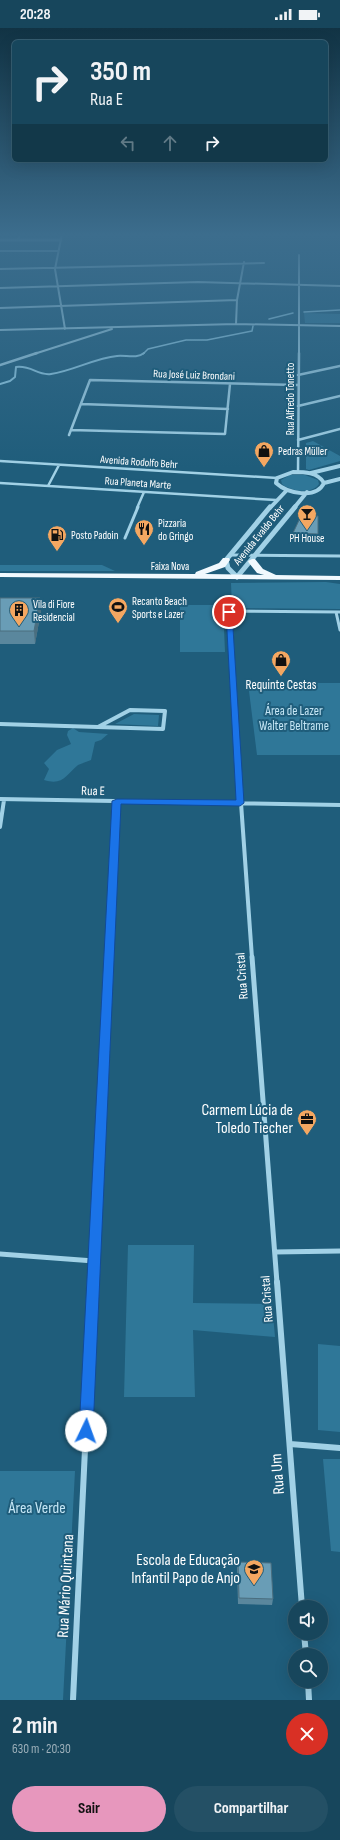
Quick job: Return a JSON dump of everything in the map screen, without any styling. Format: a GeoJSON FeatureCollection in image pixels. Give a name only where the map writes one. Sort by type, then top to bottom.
{"type":"FeatureCollection","features":[{"type":"Feature","properties":{"kind":"highway"},"geometry":{"type":"LineString","coordinates":[[191,577],[208,572],[222,565],[228,557]]}},
{"type":"Feature","properties":{"kind":"highway"},"geometry":{"type":"LineString","coordinates":[[254,558],[260,571],[280,578]]}},
{"type":"Feature","properties":{"kind":"highway","name":"Faixa Nova"},"geometry":{"type":"LineString","coordinates":[[0,575],[340,578]]}},
{"type":"Feature","properties":{"kind":"highway"},"geometry":{"type":"LineString","coordinates":[[317,578],[340,582]]}},
{"type":"Feature","properties":{"kind":"street"},"geometry":{"type":"LineString","coordinates":[[62,312],[65,329]]}},
{"type":"Feature","properties":{"kind":"street"},"geometry":{"type":"LineString","coordinates":[[236,312],[236,324]]}},
{"type":"Feature","properties":{"kind":"street","name":"Rua Alfredo Tonetto"},"geometry":{"type":"LineString","coordinates":[[298,472],[299,312]]}},
{"type":"Feature","properties":{"kind":"street"},"geometry":{"type":"LineString","coordinates":[[0,330],[236,324],[340,326]]}},
{"type":"Feature","properties":{"kind":"street"},"geometry":{"type":"LineString","coordinates":[[0,365],[118,327]]}},
{"type":"Feature","properties":{"kind":"street"},"geometry":{"type":"LineString","coordinates":[[298,375],[340,366]]}},
{"type":"Feature","properties":{"kind":"street","name":"Rua José Luiz Brondani"},"geometry":{"type":"LineString","coordinates":[[81,404],[90,380],[298,385]]}},
{"type":"Feature","properties":{"kind":"street"},"geometry":{"type":"LineString","coordinates":[[71,430],[225,434],[230,384]]}},
{"type":"Feature","properties":{"kind":"street"},"geometry":{"type":"LineString","coordinates":[[298,406],[340,396]]}},
{"type":"Feature","properties":{"kind":"street"},"geometry":{"type":"LineString","coordinates":[[69,435],[81,404],[228,409]]}},
{"type":"Feature","properties":{"kind":"street"},"geometry":{"type":"LineString","coordinates":[[298,440],[340,429]]}},
{"type":"Feature","properties":{"kind":"street","name":"Avenida Rodolfo Behr"},"geometry":{"type":"LineString","coordinates":[[0,461],[277,478]]}},
{"type":"Feature","properties":{"kind":"street"},"geometry":{"type":"LineString","coordinates":[[48,486],[60,465]]}},
{"type":"Feature","properties":{"kind":"street"},"geometry":{"type":"LineString","coordinates":[[311,474],[340,466]]}},
{"type":"Feature","properties":{"kind":"street"},"geometry":{"type":"LineString","coordinates":[[324,483],[323,479],[311,474],[298,472],[289,473],[277,478],[276,483],[280,487],[287,490],[307,492],[322,487],[324,483],[340,478]]}},
{"type":"Feature","properties":{"kind":"street","name":"Rua Planeta Marte"},"geometry":{"type":"LineString","coordinates":[[0,483],[276,500]]}},
{"type":"Feature","properties":{"kind":"street","name":"Avenida Evaldo Behr"},"geometry":{"type":"LineString","coordinates":[[287,490],[276,500],[228,557],[228,568],[237,577],[307,492]]}},
{"type":"Feature","properties":{"kind":"street"},"geometry":{"type":"LineString","coordinates":[[125,538],[144,492]]}},
{"type":"Feature","properties":{"kind":"street"},"geometry":{"type":"LineString","coordinates":[[228,557],[254,558],[340,556]]}},
{"type":"Feature","properties":{"kind":"street","name":"Rua Cristal"},"geometry":{"type":"LineString","coordinates":[[281,1338],[240,803],[229,612],[338,612]]}},
{"type":"Feature","properties":{"kind":"street"},"geometry":{"type":"LineString","coordinates":[[338,612],[340,630]]}},
{"type":"Feature","properties":{"kind":"street"},"geometry":{"type":"LineString","coordinates":[[0,724],[98,728],[163,729],[165,711],[130,710],[98,728]]}},
{"type":"Feature","properties":{"kind":"street"},"geometry":{"type":"LineString","coordinates":[[0,827],[2,800]]}},
{"type":"Feature","properties":{"kind":"street","name":"Rua E"},"geometry":{"type":"LineString","coordinates":[[2,800],[340,805]]}},
{"type":"Feature","properties":{"kind":"street","name":"Rua Mário Quintana"},"geometry":{"type":"LineString","coordinates":[[73,1700],[117,801]]}},
{"type":"Feature","properties":{"kind":"street"},"geometry":{"type":"LineString","coordinates":[[275,1252],[340,1251]]}},
{"type":"Feature","properties":{"kind":"street"},"geometry":{"type":"LineString","coordinates":[[0,1254],[94,1261]]}},
{"type":"Feature","properties":{"kind":"street","name":"Rua Um"},"geometry":{"type":"LineString","coordinates":[[281,1338],[301,1600]]}},
{"type":"Feature","properties":{"kind":"street"},"geometry":{"type":"LineString","coordinates":[[290,1444],[340,1448]]}},
{"type":"Feature","properties":{"kind":"street"},"geometry":{"type":"LineString","coordinates":[[308,1688],[309,1700]]}},
{"type":"Feature","properties":{"kind":"green space"},"geometry":{"type":"Polygon","coordinates":[[[304,313],[340,314],[340,323],[305,323],[304,313]]]}},
{"type":"Feature","properties":{"kind":"green space"},"geometry":{"type":"Polygon","coordinates":[[[313,441],[340,456],[340,461],[309,470],[306,469],[306,443],[313,441]]]}},
{"type":"Feature","properties":{"kind":"green space"},"geometry":{"type":"Polygon","coordinates":[[[290,475],[305,475],[318,480],[319,484],[311,490],[295,490],[282,484],[281,480],[290,475]]]}},
{"type":"Feature","properties":{"kind":"green space"},"geometry":{"type":"Polygon","coordinates":[[[0,565],[102,565],[115,571],[0,571],[0,565]]]}},
{"type":"Feature","properties":{"kind":"green space"},"geometry":{"type":"Polygon","coordinates":[[[326,582],[340,584],[340,609],[232,608],[231,583],[326,582]]]}},
{"type":"Feature","properties":{"kind":"green space"},"geometry":{"type":"Polygon","coordinates":[[[180,605],[223,605],[225,652],[180,652],[180,605]]]}},
{"type":"Feature","properties":{"kind":"green space","name":"Área de Lazer Walter Beltrame"},"geometry":{"type":"Polygon","coordinates":[[[248,683],[340,683],[340,755],[257,755],[248,683]]]}},
{"type":"Feature","properties":{"kind":"green space"},"geometry":{"type":"Polygon","coordinates":[[[134,714],[159,715],[158,726],[115,724],[134,714]]]}},
{"type":"Feature","properties":{"kind":"green space"},"geometry":{"type":"Polygon","coordinates":[[[73,728],[79,732],[108,734],[101,740],[95,742],[91,760],[78,765],[60,781],[56,782],[44,780],[49,769],[44,763],[57,750],[71,744],[67,735],[68,731],[73,728]]]}},
{"type":"Feature","properties":{"kind":"green space"},"geometry":{"type":"Polygon","coordinates":[[[128,1245],[194,1245],[193,1303],[272,1304],[275,1337],[193,1330],[195,1397],[124,1397],[128,1245]]]}},
{"type":"Feature","properties":{"kind":"green space"},"geometry":{"type":"Polygon","coordinates":[[[318,1344],[340,1346],[340,1432],[318,1430],[318,1344]]]}},
{"type":"Feature","properties":{"kind":"green space"},"geometry":{"type":"Polygon","coordinates":[[[323,1459],[340,1459],[340,1552],[331,1551],[323,1459]]]}},
{"type":"Feature","properties":{"kind":"green space","name":"Área Verde"},"geometry":{"type":"Polygon","coordinates":[[[0,1471],[75,1471],[63,1700],[0,1700],[0,1471]]]}},
{"type":"Feature","properties":{"kind":"building"},"geometry":{"type":"Polygon","coordinates":[[[301,516],[318,516],[318,534],[293,533],[301,516]]]}},
{"type":"Feature","properties":{"kind":"building"},"geometry":{"type":"Polygon","coordinates":[[[0,598],[40,598],[34,631],[0,631],[0,598]]]}},
{"type":"Feature","properties":{"kind":"building","name":"Escola de Educação Infantil Papo de Anjo"},"geometry":{"type":"Polygon","coordinates":[[[238,1562],[271,1563],[273,1599],[239,1598],[238,1562]]]}},
{"type":"Feature","properties":{"kind":"waterway"},"geometry":{"type":"LineString","coordinates":[[269,319],[293,313]]}},
{"type":"Feature","properties":{"kind":"waterway"},"geometry":{"type":"LineString","coordinates":[[144,353],[148,349],[186,340],[207,340],[252,331],[253,326]]}},
{"type":"Feature","properties":{"kind":"waterway"},"geometry":{"type":"LineString","coordinates":[[0,384],[10,381],[15,377],[16,367],[51,374],[109,357],[138,356],[144,353]]}},
{"type":"Feature","properties":{"kind":"place","name":"Pedras Müller"},"geometry":{"type":"Point","coordinates":[264,468]}},
{"type":"Feature","properties":{"kind":"place","name":"PH House"},"geometry":{"type":"Point","coordinates":[307,531]}},
{"type":"Feature","properties":{"kind":"place","name":"Pizzaria do Gringo"},"geometry":{"type":"Point","coordinates":[144,546]}},
{"type":"Feature","properties":{"kind":"place","name":"Posto Padoin"},"geometry":{"type":"Point","coordinates":[57,552]}},
{"type":"Feature","properties":{"kind":"place","name":"Recanto Beach Sports e Lazer"},"geometry":{"type":"Point","coordinates":[118,624]}},
{"type":"Feature","properties":{"kind":"place","name":"Vila di Fiore Residencial"},"geometry":{"type":"Point","coordinates":[19,627]}},
{"type":"Feature","properties":{"kind":"place","name":"Requinte Cestas"},"geometry":{"type":"Point","coordinates":[281,677]}},
{"type":"Feature","properties":{"kind":"place","name":"Carmem Lúcia de Toledo Tiecher"},"geometry":{"type":"Point","coordinates":[307,1136]}},
{"type":"Feature","properties":{"kind":"place","name":"Escola de Educação Infantil Papo de Anjo"},"geometry":{"type":"Point","coordinates":[254,1586]}},
{"type":"Feature","properties":{"kind":"route"},"geometry":{"type":"LineString","coordinates":[[86,1431],[117,801],[240,803],[229,612]]}}]}
